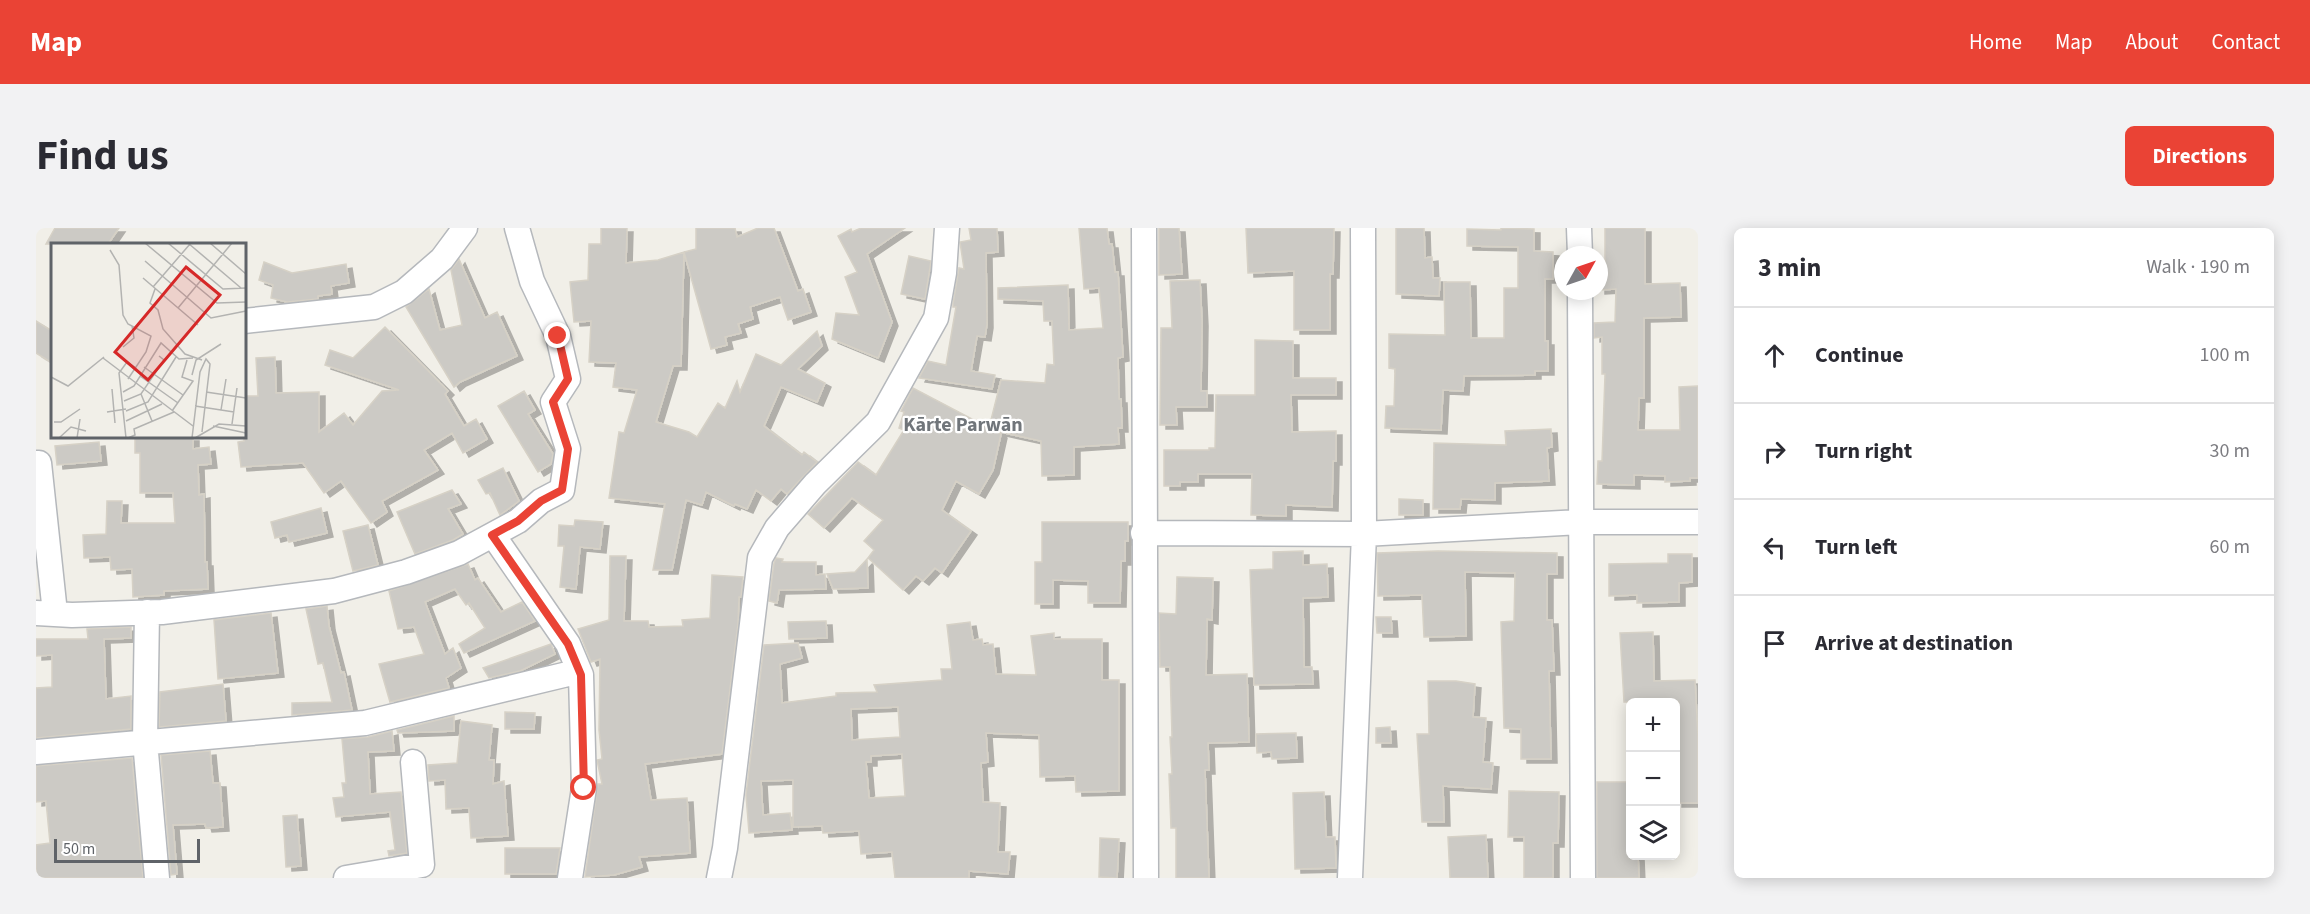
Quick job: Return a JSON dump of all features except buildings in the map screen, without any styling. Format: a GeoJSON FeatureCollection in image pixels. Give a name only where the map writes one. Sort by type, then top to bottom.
{"type":"FeatureCollection","features":[{"type":"Feature","properties":{"kind":"street"},"geometry":{"type":"LineString","coordinates":[[246,321],[374,307],[404,291],[442,260],[465,228]]}},
{"type":"Feature","properties":{"kind":"street"},"geometry":{"type":"LineString","coordinates":[[36,463],[39,463],[45,613],[147,612],[334,591],[406,572],[459,553],[518,521],[541,501],[562,490],[568,449],[553,402],[568,379],[558,336],[532,281],[517,228]]}},
{"type":"Feature","properties":{"kind":"street"},"geometry":{"type":"LineString","coordinates":[[719,878],[747,658],[755,615],[760,558],[784,519],[815,484],[878,422],[936,318],[944,273],[947,228]]}},
{"type":"Feature","properties":{"kind":"street"},"geometry":{"type":"LineString","coordinates":[[1144,228],[1143,533],[1146,878]]}},
{"type":"Feature","properties":{"kind":"street"},"geometry":{"type":"LineString","coordinates":[[1350,878],[1364,534],[1363,228]]}},
{"type":"Feature","properties":{"kind":"street"},"geometry":{"type":"LineString","coordinates":[[1579,228],[1580,246]]}},
{"type":"Feature","properties":{"kind":"street"},"geometry":{"type":"LineString","coordinates":[[1580,300],[1583,878]]}},
{"type":"Feature","properties":{"kind":"street"},"geometry":{"type":"LineString","coordinates":[[1143,533],[1364,534],[1580,522],[1698,522]]}},
{"type":"Feature","properties":{"kind":"street"},"geometry":{"type":"LineString","coordinates":[[492,535],[568,644],[581,675],[584,788],[570,878]]}},
{"type":"Feature","properties":{"kind":"street"},"geometry":{"type":"LineString","coordinates":[[147,612],[145,741],[157,878]]}},
{"type":"Feature","properties":{"kind":"street"},"geometry":{"type":"LineString","coordinates":[[36,752],[365,723],[572,673],[581,675]]}},
{"type":"Feature","properties":{"kind":"street"},"geometry":{"type":"LineString","coordinates":[[346,878],[423,871],[413,762]]}},
{"type":"Feature","properties":{"kind":"district","name":"Kārte Parwān"},"geometry":{"type":"Point","coordinates":[963,424]}},
{"type":"Feature","properties":{"kind":"route"},"geometry":{"type":"LineString","coordinates":[[558,336],[568,379],[553,402],[568,449],[562,490],[541,501],[518,521],[492,535],[568,644],[581,675],[584,788]]}}]}
